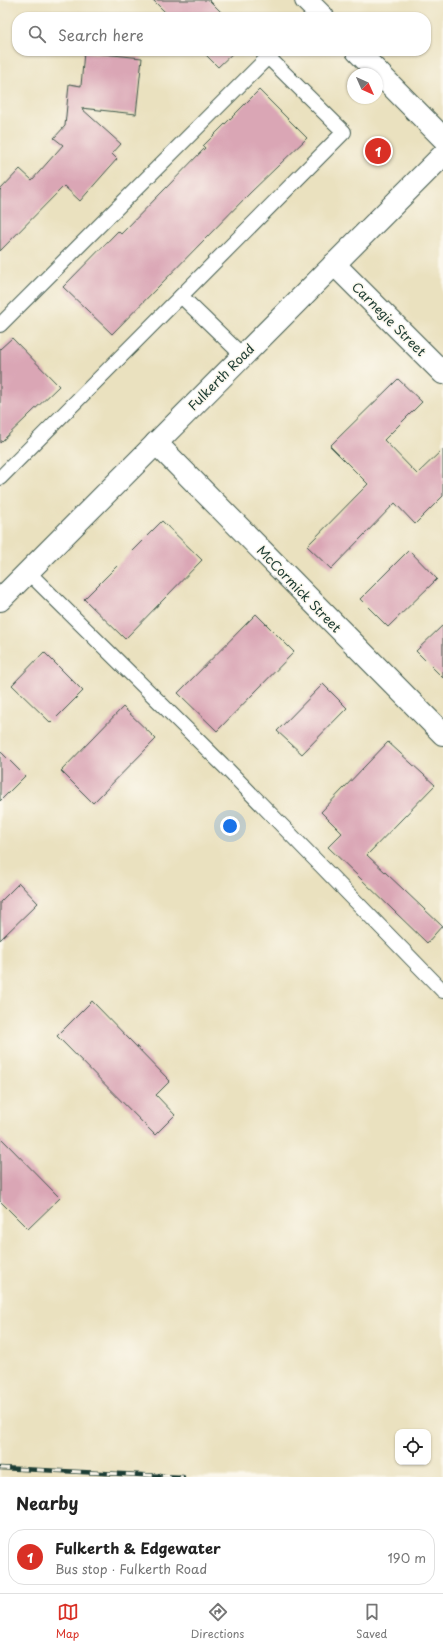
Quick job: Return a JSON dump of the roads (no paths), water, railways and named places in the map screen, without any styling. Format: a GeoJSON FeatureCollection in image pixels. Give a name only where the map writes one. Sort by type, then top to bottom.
{"type":"FeatureCollection","features":[{"type":"Feature","properties":{"kind":"street"},"geometry":{"type":"LineString","coordinates":[[361,56],[443,138]]}},
{"type":"Feature","properties":{"kind":"street","name":"Fulkerth Road"},"geometry":{"type":"LineString","coordinates":[[0,600],[443,155]]}},
{"type":"Feature","properties":{"kind":"street","name":"Carnegie Street"},"geometry":{"type":"LineString","coordinates":[[334,264],[443,373]]}},
{"type":"Feature","properties":{"kind":"street","name":"McCormick Street"},"geometry":{"type":"LineString","coordinates":[[156,443],[443,734]]}},
{"type":"Feature","properties":{"kind":"lane"},"geometry":{"type":"LineString","coordinates":[[0,325],[269,56]]}},
{"type":"Feature","properties":{"kind":"lane"},"geometry":{"type":"LineString","coordinates":[[0,478],[344,132],[273,56]]}},
{"type":"Feature","properties":{"kind":"lane"},"geometry":{"type":"LineString","coordinates":[[181,296],[243,356]]}},
{"type":"Feature","properties":{"kind":"lane"},"geometry":{"type":"LineString","coordinates":[[28,572],[227,769],[443,990]]}},
{"type":"Feature","properties":{"kind":"railway"},"geometry":{"type":"LineString","coordinates":[[0,1468],[183,1477]]}},
{"type":"Feature","properties":{"kind":"place","name":"Fulkerth & Edgewater"},"geometry":{"type":"Point","coordinates":[378,151]}}]}
